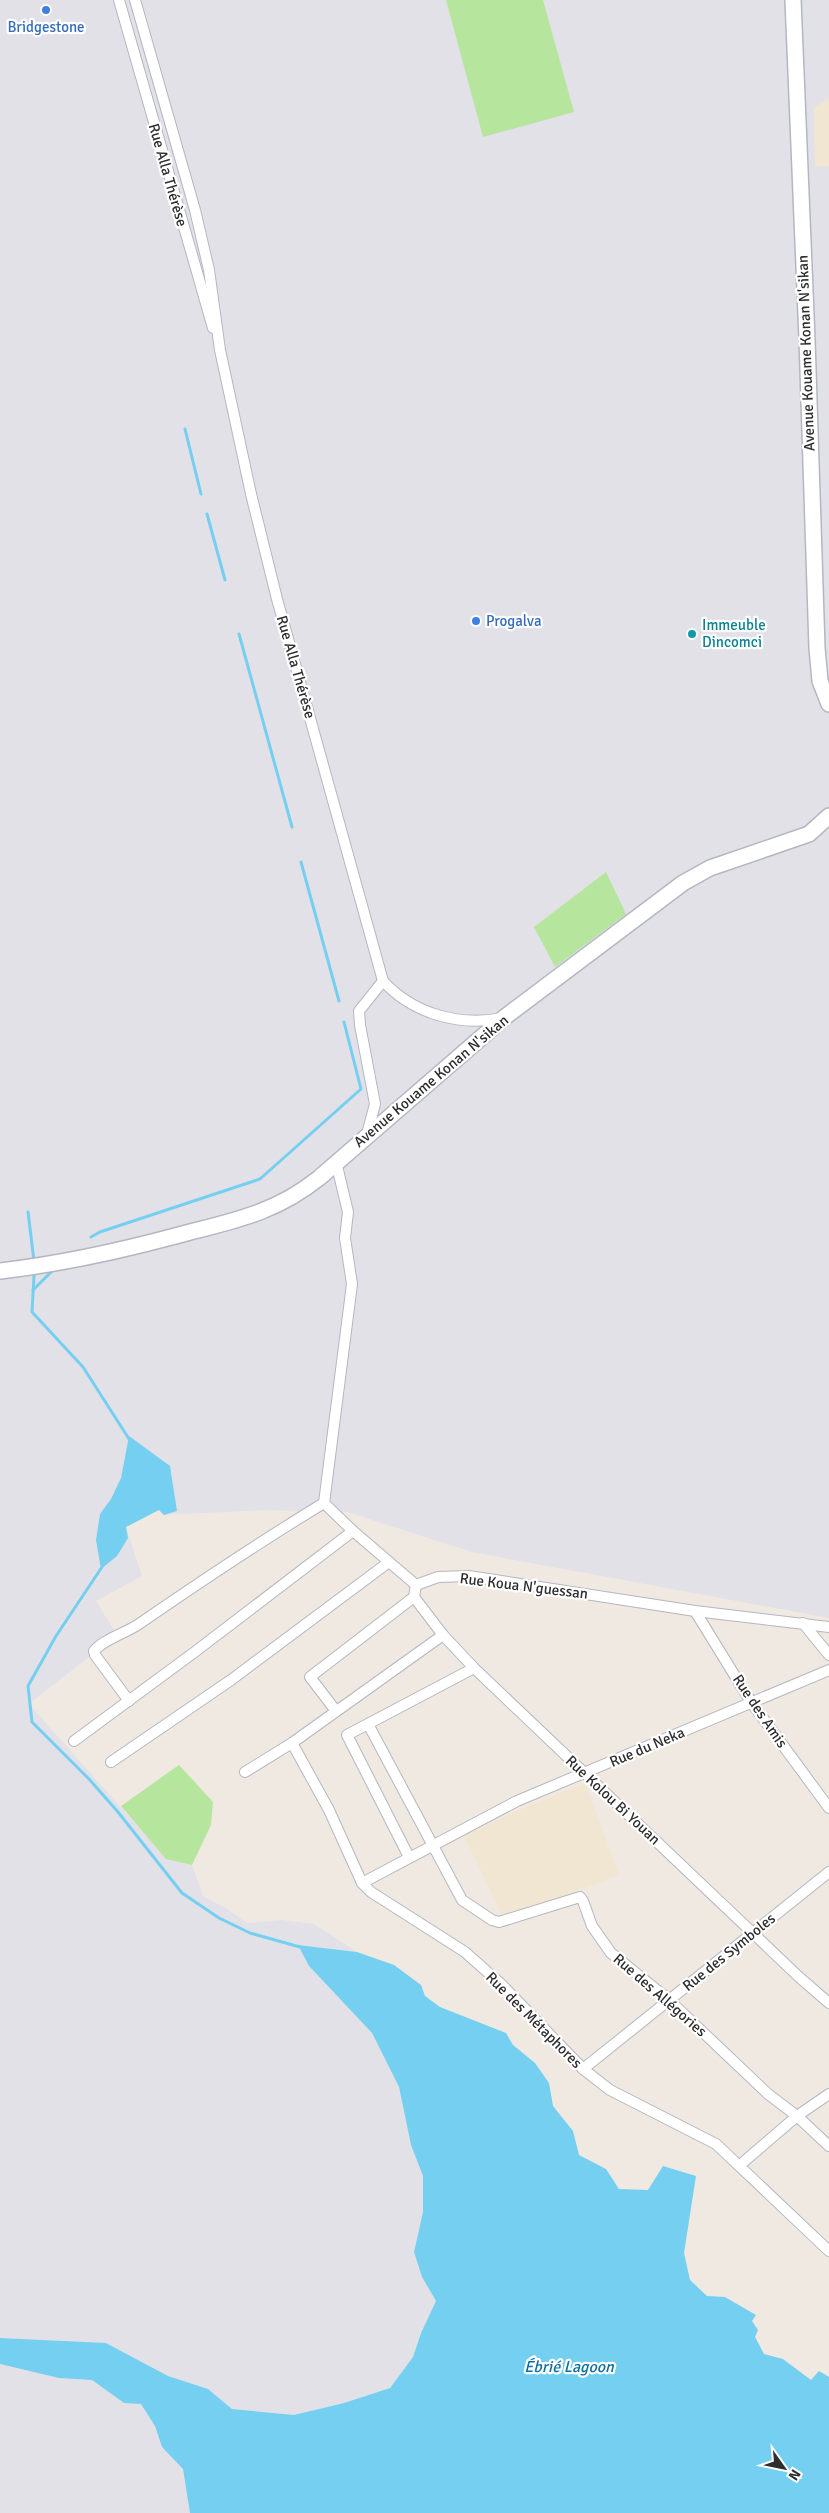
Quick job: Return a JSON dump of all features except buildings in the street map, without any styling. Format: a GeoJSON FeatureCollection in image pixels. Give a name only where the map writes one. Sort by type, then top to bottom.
{"type":"FeatureCollection","features":[{"type":"Feature","properties":{"kind":"street","name":"Rue Alla Thérèse"},"geometry":{"type":"LineString","coordinates":[[119,0],[205,306],[220,350]]}},
{"type":"Feature","properties":{"kind":"street","name":"Rue Alla Thérèse"},"geometry":{"type":"LineString","coordinates":[[135,0],[195,210],[209,270],[220,350],[251,494],[275,591],[383,981]]}},
{"type":"Feature","properties":{"kind":"street","name":"Avenue Kouame Konan N'sikan"},"geometry":{"type":"LineString","coordinates":[[793,0],[807,339],[816,648],[820,681],[829,704]]}},
{"type":"Feature","properties":{"kind":"street","name":"Avenue Kouame Konan N'sikan"},"geometry":{"type":"LineString","coordinates":[[0,1271],[50,1266],[152,1242],[261,1213],[302,1191],[505,1017],[683,883],[710,868],[809,834],[829,816]]}},
{"type":"Feature","properties":{"kind":"street"},"geometry":{"type":"LineString","coordinates":[[367,1134],[375,1104],[359,1011],[383,981],[390,989],[424,1011],[470,1021],[484,1022],[505,1017]]}},
{"type":"Feature","properties":{"kind":"street"},"geometry":{"type":"LineString","coordinates":[[324,1503],[352,1284],[345,1238],[348,1212],[336,1162]]}},
{"type":"Feature","properties":{"kind":"street"},"geometry":{"type":"LineString","coordinates":[[324,1503],[353,1531],[416,1585],[414,1597],[310,1677],[336,1711]]}},
{"type":"Feature","properties":{"kind":"street"},"geometry":{"type":"LineString","coordinates":[[129,1701],[94,1651],[125,1633],[257,1544],[324,1503]]}},
{"type":"Feature","properties":{"kind":"street"},"geometry":{"type":"LineString","coordinates":[[74,1741],[353,1531]]}},
{"type":"Feature","properties":{"kind":"street"},"geometry":{"type":"LineString","coordinates":[[111,1762],[231,1680],[389,1562]]}},
{"type":"Feature","properties":{"kind":"street","name":"Rue Koua N'guessan"},"geometry":{"type":"LineString","coordinates":[[416,1585],[438,1577],[469,1576],[695,1611],[829,1627]]}},
{"type":"Feature","properties":{"kind":"street","name":"Rue Kolou Bi Youan"},"geometry":{"type":"LineString","coordinates":[[414,1597],[444,1635],[474,1668],[829,2003]]}},
{"type":"Feature","properties":{"kind":"street","name":"Rue des Amis"},"geometry":{"type":"LineString","coordinates":[[695,1611],[751,1702],[829,1808]]}},
{"type":"Feature","properties":{"kind":"street"},"geometry":{"type":"LineString","coordinates":[[802,1623],[829,1655]]}},
{"type":"Feature","properties":{"kind":"street"},"geometry":{"type":"LineString","coordinates":[[245,1772],[292,1743],[444,1635]]}},
{"type":"Feature","properties":{"kind":"street"},"geometry":{"type":"LineString","coordinates":[[409,1857],[348,1740],[349,1732],[368,1724],[474,1668]]}},
{"type":"Feature","properties":{"kind":"street","name":"Rue du Neka"},"geometry":{"type":"LineString","coordinates":[[362,1883],[517,1801],[829,1670]]}},
{"type":"Feature","properties":{"kind":"street"},"geometry":{"type":"LineString","coordinates":[[368,1724],[432,1846]]}},
{"type":"Feature","properties":{"kind":"street","name":"Rue des Métaphores"},"geometry":{"type":"LineString","coordinates":[[292,1743],[329,1810],[362,1883],[371,1892],[465,1952],[502,1985],[582,2069],[610,2090],[716,2144],[829,2251]]}},
{"type":"Feature","properties":{"kind":"street","name":"Rue des Allégories"},"geometry":{"type":"LineString","coordinates":[[432,1846],[462,1900],[492,1920],[499,1922],[580,1897],[583,1900],[592,1926],[610,1953],[670,2000],[768,2094],[797,2116],[829,2146]]}},
{"type":"Feature","properties":{"kind":"street","name":"Rue des Symboles"},"geometry":{"type":"LineString","coordinates":[[582,2069],[829,1872]]}},
{"type":"Feature","properties":{"kind":"street"},"geometry":{"type":"LineString","coordinates":[[740,2165],[797,2116],[829,2094]]}},
{"type":"Feature","properties":{"kind":"shaded area"},"geometry":{"type":"Polygon","coordinates":[[[0,0],[829,0],[829,1618],[472,1552],[347,1512],[266,1510],[164,1515],[159,1510],[126,1527],[142,1576],[96,1601],[117,1635],[29,1704],[166,1858],[192,1865],[203,1896],[224,1907],[247,1923],[281,1920],[314,1924],[357,1952],[299,1945],[309,1966],[372,2033],[399,2087],[411,2145],[423,2176],[423,2212],[414,2252],[422,2277],[436,2301],[421,2333],[413,2357],[390,2388],[344,2403],[294,2415],[232,2409],[207,2389],[168,2376],[106,2343],[0,2338],[0,0]]]}},
{"type":"Feature","properties":{"kind":"shaded area"},"geometry":{"type":"Polygon","coordinates":[[[829,98],[829,166],[815,167],[814,108],[829,98]]]}},
{"type":"Feature","properties":{"kind":"shaded area"},"geometry":{"type":"Polygon","coordinates":[[[585,1783],[619,1875],[504,1919],[464,1836],[523,1808],[585,1783]]]}},
{"type":"Feature","properties":{"kind":"shaded area"},"geometry":{"type":"Polygon","coordinates":[[[0,2364],[59,2378],[92,2380],[124,2403],[141,2404],[155,2426],[162,2447],[183,2469],[190,2513],[0,2513],[0,2364]]]}},
{"type":"Feature","properties":{"kind":"green space"},"geometry":{"type":"Polygon","coordinates":[[[446,0],[543,0],[574,112],[483,137],[446,0]]]}},
{"type":"Feature","properties":{"kind":"green space"},"geometry":{"type":"Polygon","coordinates":[[[606,872],[626,914],[555,967],[534,927],[606,872]]]}},
{"type":"Feature","properties":{"kind":"green space"},"geometry":{"type":"Polygon","coordinates":[[[179,1765],[213,1802],[211,1825],[192,1865],[166,1859],[121,1806],[179,1765]]]}},
{"type":"Feature","properties":{"kind":"water"},"geometry":{"type":"Polygon","coordinates":[[[129,1436],[170,1466],[177,1511],[164,1515],[159,1510],[126,1527],[128,1538],[117,1556],[101,1569],[96,1540],[100,1514],[111,1499],[121,1478],[129,1436]]]}},
{"type":"Feature","properties":{"kind":"water","name":"Ébrié Lagoon"},"geometry":{"type":"Polygon","coordinates":[[[298,1945],[357,1952],[394,1965],[421,1985],[425,1996],[440,2007],[506,2033],[513,2045],[535,2063],[549,2083],[553,2106],[573,2131],[579,2155],[606,2169],[619,2189],[648,2190],[663,2166],[696,2176],[684,2253],[690,2280],[707,2296],[725,2297],[756,2315],[752,2321],[758,2330],[755,2337],[764,2354],[783,2359],[811,2380],[819,2371],[829,2377],[829,2513],[190,2513],[183,2469],[162,2447],[155,2426],[141,2404],[124,2403],[92,2380],[59,2378],[0,2364],[0,2338],[106,2343],[168,2376],[208,2389],[232,2409],[294,2415],[344,2403],[390,2388],[413,2357],[421,2333],[436,2301],[422,2277],[414,2252],[423,2212],[423,2176],[411,2145],[399,2087],[372,2033],[309,1966],[298,1945]]]}},
{"type":"Feature","properties":{"kind":"waterway"},"geometry":{"type":"LineString","coordinates":[[185,429],[201,494]]}},
{"type":"Feature","properties":{"kind":"waterway"},"geometry":{"type":"LineString","coordinates":[[207,514],[225,580]]}},
{"type":"Feature","properties":{"kind":"waterway"},"geometry":{"type":"LineString","coordinates":[[239,634],[292,827]]}},
{"type":"Feature","properties":{"kind":"waterway"},"geometry":{"type":"LineString","coordinates":[[301,862],[339,1001]]}},
{"type":"Feature","properties":{"kind":"waterway"},"geometry":{"type":"LineString","coordinates":[[91,1237],[100,1232],[260,1179],[361,1089],[344,1022]]}},
{"type":"Feature","properties":{"kind":"waterway"},"geometry":{"type":"LineString","coordinates":[[28,1212],[34,1261]]}},
{"type":"Feature","properties":{"kind":"waterway"},"geometry":{"type":"LineString","coordinates":[[33,1290],[55,1268]]}},
{"type":"Feature","properties":{"kind":"waterway"},"geometry":{"type":"LineString","coordinates":[[34,1276],[32,1312],[83,1367],[129,1439]]}},
{"type":"Feature","properties":{"kind":"waterway"},"geometry":{"type":"LineString","coordinates":[[102,1567],[56,1636],[28,1686],[32,1722],[89,1779],[118,1812],[182,1893],[219,1918],[250,1933],[300,1947]]}},
{"type":"Feature","properties":{"kind":"place","name":"Bridgestone"},"geometry":{"type":"Point","coordinates":[46,10]}},
{"type":"Feature","properties":{"kind":"place","name":"Progalva"},"geometry":{"type":"Point","coordinates":[476,621]}},
{"type":"Feature","properties":{"kind":"place","name":"Immeuble Dincomci"},"geometry":{"type":"Point","coordinates":[692,634]}}]}
